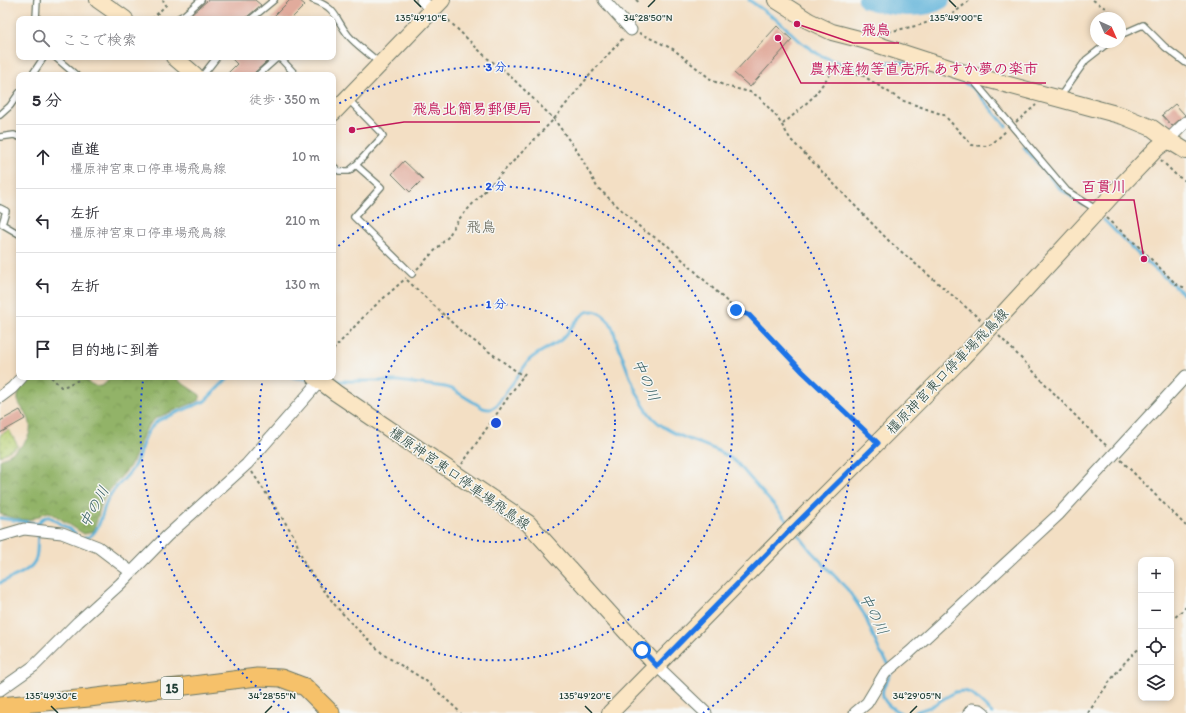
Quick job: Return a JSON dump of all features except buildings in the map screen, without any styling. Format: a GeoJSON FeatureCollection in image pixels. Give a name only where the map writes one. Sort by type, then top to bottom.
{"type":"FeatureCollection","features":[{"type":"Feature","properties":{"kind":"main road"},"geometry":{"type":"LineString","coordinates":[[98,0],[121,16]]}},
{"type":"Feature","properties":{"kind":"main road"},"geometry":{"type":"LineString","coordinates":[[776,0],[809,21],[832,32],[863,40],[968,74],[1123,116],[1152,128],[1186,151]]}},
{"type":"Feature","properties":{"kind":"main road"},"geometry":{"type":"LineString","coordinates":[[336,110],[380,64],[434,3]]}},
{"type":"Feature","properties":{"kind":"main road"},"geometry":{"type":"LineString","coordinates":[[178,60],[192,72]]}},
{"type":"Feature","properties":{"kind":"main road","name":"橿原神宮東口停車場飛鳥線"},"geometry":{"type":"LineString","coordinates":[[610,713],[990,328],[1098,210],[1157,148],[1168,140]]}},
{"type":"Feature","properties":{"kind":"main road","name":"橿原神宮東口停車場飛鳥線"},"geometry":{"type":"LineString","coordinates":[[318,380],[528,523],[657,666]]}},
{"type":"Feature","properties":{"kind":"main road","name":"15"},"geometry":{"type":"LineString","coordinates":[[0,706],[89,698],[256,678],[281,678],[305,687],[331,713]]}},
{"type":"Feature","properties":{"kind":"street"},"geometry":{"type":"LineString","coordinates":[[604,0],[631,30]]}},
{"type":"Feature","properties":{"kind":"street"},"geometry":{"type":"LineString","coordinates":[[1168,140],[1186,122]]}},
{"type":"Feature","properties":{"kind":"street"},"geometry":{"type":"LineString","coordinates":[[855,713],[866,703],[885,673],[1058,515],[1186,376]]}},
{"type":"Feature","properties":{"kind":"street"},"geometry":{"type":"LineString","coordinates":[[0,397],[19,380]]}},
{"type":"Feature","properties":{"kind":"street"},"geometry":{"type":"LineString","coordinates":[[0,690],[34,666],[78,622],[120,584],[167,536],[247,464],[316,380]]}},
{"type":"Feature","properties":{"kind":"street"},"geometry":{"type":"LineString","coordinates":[[0,536],[24,529],[62,534],[98,546],[131,572]]}},
{"type":"Feature","properties":{"kind":"street"},"geometry":{"type":"LineString","coordinates":[[657,666],[706,713]]}},
{"type":"Feature","properties":{"kind":"street"},"geometry":{"type":"LineString","coordinates":[[968,713],[972,709],[980,710],[984,713]]}},
{"type":"Feature","properties":{"kind":"lane"},"geometry":{"type":"LineString","coordinates":[[36,16],[37,0]]}},
{"type":"Feature","properties":{"kind":"lane"},"geometry":{"type":"LineString","coordinates":[[184,16],[201,0]]}},
{"type":"Feature","properties":{"kind":"lane"},"geometry":{"type":"LineString","coordinates":[[255,16],[274,0]]}},
{"type":"Feature","properties":{"kind":"lane"},"geometry":{"type":"LineString","coordinates":[[313,0],[328,6],[337,16],[348,35],[380,64]]}},
{"type":"Feature","properties":{"kind":"lane"},"geometry":{"type":"LineString","coordinates":[[1126,32],[1143,25],[1165,47],[1186,63]]}},
{"type":"Feature","properties":{"kind":"lane"},"geometry":{"type":"LineString","coordinates":[[1054,97],[1086,60],[1101,48]]}},
{"type":"Feature","properties":{"kind":"lane"},"geometry":{"type":"LineString","coordinates":[[34,72],[42,60]]}},
{"type":"Feature","properties":{"kind":"lane"},"geometry":{"type":"LineString","coordinates":[[58,60],[72,72]]}},
{"type":"Feature","properties":{"kind":"lane"},"geometry":{"type":"LineString","coordinates":[[206,72],[215,60]]}},
{"type":"Feature","properties":{"kind":"lane"},"geometry":{"type":"LineString","coordinates":[[262,72],[276,60]]}},
{"type":"Feature","properties":{"kind":"lane"},"geometry":{"type":"LineString","coordinates":[[282,60],[293,72]]}},
{"type":"Feature","properties":{"kind":"lane"},"geometry":{"type":"LineString","coordinates":[[968,74],[1067,191],[1098,210]]}},
{"type":"Feature","properties":{"kind":"lane"},"geometry":{"type":"LineString","coordinates":[[0,115],[10,106],[16,97]]}},
{"type":"Feature","properties":{"kind":"lane"},"geometry":{"type":"LineString","coordinates":[[336,168],[339,171],[349,171],[383,136],[347,99]]}},
{"type":"Feature","properties":{"kind":"lane"},"geometry":{"type":"LineString","coordinates":[[0,137],[16,136]]}},
{"type":"Feature","properties":{"kind":"lane"},"geometry":{"type":"LineString","coordinates":[[356,165],[381,187],[354,218],[412,274]]}},
{"type":"Feature","properties":{"kind":"lane"},"geometry":{"type":"LineString","coordinates":[[0,208],[6,211],[2,224],[16,232]]}},
{"type":"Feature","properties":{"kind":"path"},"geometry":{"type":"LineString","coordinates":[[155,16],[166,5],[163,0]]}},
{"type":"Feature","properties":{"kind":"path"},"geometry":{"type":"LineString","coordinates":[[636,0],[640,3]]}},
{"type":"Feature","properties":{"kind":"path"},"geometry":{"type":"LineString","coordinates":[[883,33],[920,25],[954,14],[970,0]]}},
{"type":"Feature","properties":{"kind":"path"},"geometry":{"type":"LineString","coordinates":[[1093,0],[1108,12]]}},
{"type":"Feature","properties":{"kind":"path"},"geometry":{"type":"LineString","coordinates":[[434,3],[487,58],[504,70],[554,119],[580,156],[597,187],[643,230],[667,245],[736,310],[749,315],[803,372],[878,443]]}},
{"type":"Feature","properties":{"kind":"path"},"geometry":{"type":"LineString","coordinates":[[336,347],[368,312],[405,278],[412,274],[448,237],[459,219],[554,119],[588,77],[631,30],[641,33],[673,49],[713,81],[750,92],[759,97],[777,117],[791,140],[890,242],[1018,354],[1087,428],[1114,453],[1186,526]]}},
{"type":"Feature","properties":{"kind":"path"},"geometry":{"type":"LineString","coordinates":[[783,124],[814,96],[837,65],[856,75],[862,75],[901,100],[944,115],[972,145],[985,146],[992,144],[1012,125],[1054,97]]}},
{"type":"Feature","properties":{"kind":"path"},"geometry":{"type":"LineString","coordinates":[[1160,159],[1178,176],[1186,181]]}},
{"type":"Feature","properties":{"kind":"path"},"geometry":{"type":"LineString","coordinates":[[1098,210],[1137,245],[1177,285],[1186,288]]}},
{"type":"Feature","properties":{"kind":"path"},"geometry":{"type":"LineString","coordinates":[[405,278],[463,333],[523,376]]}},
{"type":"Feature","properties":{"kind":"path"},"geometry":{"type":"LineString","coordinates":[[456,474],[525,373]]}},
{"type":"Feature","properties":{"kind":"path"},"geometry":{"type":"LineString","coordinates":[[54,380],[61,388],[66,387],[74,380],[81,380]]}},
{"type":"Feature","properties":{"kind":"path"},"geometry":{"type":"LineString","coordinates":[[247,464],[294,536],[305,565],[335,605],[384,655],[425,680],[461,713]]}},
{"type":"Feature","properties":{"kind":"path"},"geometry":{"type":"LineString","coordinates":[[1174,618],[1186,607]]}},
{"type":"Feature","properties":{"kind":"path"},"geometry":{"type":"LineString","coordinates":[[1088,713],[1110,680],[1130,656],[1138,650]]}},
{"type":"Feature","properties":{"kind":"green space"},"geometry":{"type":"Polygon","coordinates":[[[25,380],[87,380],[89,383],[101,386],[108,380],[179,380],[200,395],[200,398],[198,401],[156,418],[151,422],[144,432],[133,461],[103,500],[92,532],[84,534],[50,512],[28,520],[16,519],[0,514],[0,460],[21,446],[29,436],[30,423],[18,400],[19,391],[25,380]]]}},
{"type":"Feature","properties":{"kind":"green space"},"geometry":{"type":"Polygon","coordinates":[[[9,430],[18,446],[0,456],[0,435],[9,430]]]}},
{"type":"Feature","properties":{"kind":"waterway"},"geometry":{"type":"LineString","coordinates":[[749,0],[780,22],[802,43],[818,54],[834,61],[859,69],[889,62],[899,62],[911,64],[962,81],[975,90],[1006,126]]}},
{"type":"Feature","properties":{"kind":"waterway"},"geometry":{"type":"LineString","coordinates":[[867,0],[904,7],[924,6],[941,0]]}},
{"type":"Feature","properties":{"kind":"waterway"},"geometry":{"type":"LineString","coordinates":[[1024,147],[1058,187],[1083,205]]}},
{"type":"Feature","properties":{"kind":"waterway"},"geometry":{"type":"LineString","coordinates":[[1104,220],[1137,253],[1186,296]]}},
{"type":"Feature","properties":{"kind":"waterway","name":"中の川"},"geometry":{"type":"LineString","coordinates":[[330,381],[398,381],[445,387],[452,389],[483,408],[491,409],[497,405],[529,360],[562,339],[583,314],[590,311],[596,312],[604,316],[612,326],[637,394],[653,418],[662,426],[673,432],[718,451],[738,464],[790,524]]}},
{"type":"Feature","properties":{"kind":"waterway","name":"中の川"},"geometry":{"type":"LineString","coordinates":[[85,538],[92,535],[96,530],[108,499],[133,468],[146,436],[153,425],[159,420],[205,401],[226,380]]}},
{"type":"Feature","properties":{"kind":"waterway","name":"中の川"},"geometry":{"type":"LineString","coordinates":[[38,527],[39,522],[42,519],[45,517],[50,517],[75,533]]}},
{"type":"Feature","properties":{"kind":"waterway"},"geometry":{"type":"LineString","coordinates":[[0,518],[39,524]]}},
{"type":"Feature","properties":{"kind":"waterway","name":"中の川"},"geometry":{"type":"LineString","coordinates":[[796,532],[811,551],[848,590],[864,614],[880,652],[890,666]]}},
{"type":"Feature","properties":{"kind":"waterway","name":"中の川"},"geometry":{"type":"LineString","coordinates":[[0,583],[21,574],[34,563],[37,555],[38,533]]}},
{"type":"Feature","properties":{"kind":"waterway","name":"中の川"},"geometry":{"type":"LineString","coordinates":[[891,672],[883,689],[883,697],[891,707],[901,713]]}},
{"type":"Feature","properties":{"kind":"waterway","name":"中の川"},"geometry":{"type":"LineString","coordinates":[[912,713],[930,707],[955,692],[964,691],[971,693],[992,713]]}},
{"type":"Feature","properties":{"kind":"place","name":"飛鳥"},"geometry":{"type":"Point","coordinates":[797,24]}},
{"type":"Feature","properties":{"kind":"place","name":"農林産物等直売所 あすか夢の楽市"},"geometry":{"type":"Point","coordinates":[778,38]}},
{"type":"Feature","properties":{"kind":"place","name":"飛鳥北簡易郵便局"},"geometry":{"type":"Point","coordinates":[352,130]}},
{"type":"Feature","properties":{"kind":"place","name":"百貫川"},"geometry":{"type":"Point","coordinates":[1144,259]}},
{"type":"Feature","properties":{"kind":"district","name":"飛鳥"},"geometry":{"type":"Point","coordinates":[481,227]}},
{"type":"Feature","properties":{"kind":"route"},"geometry":{"type":"LineString","coordinates":[[642,650],[657,666],[798,522],[878,443],[803,372],[749,315],[736,310]]}}]}
